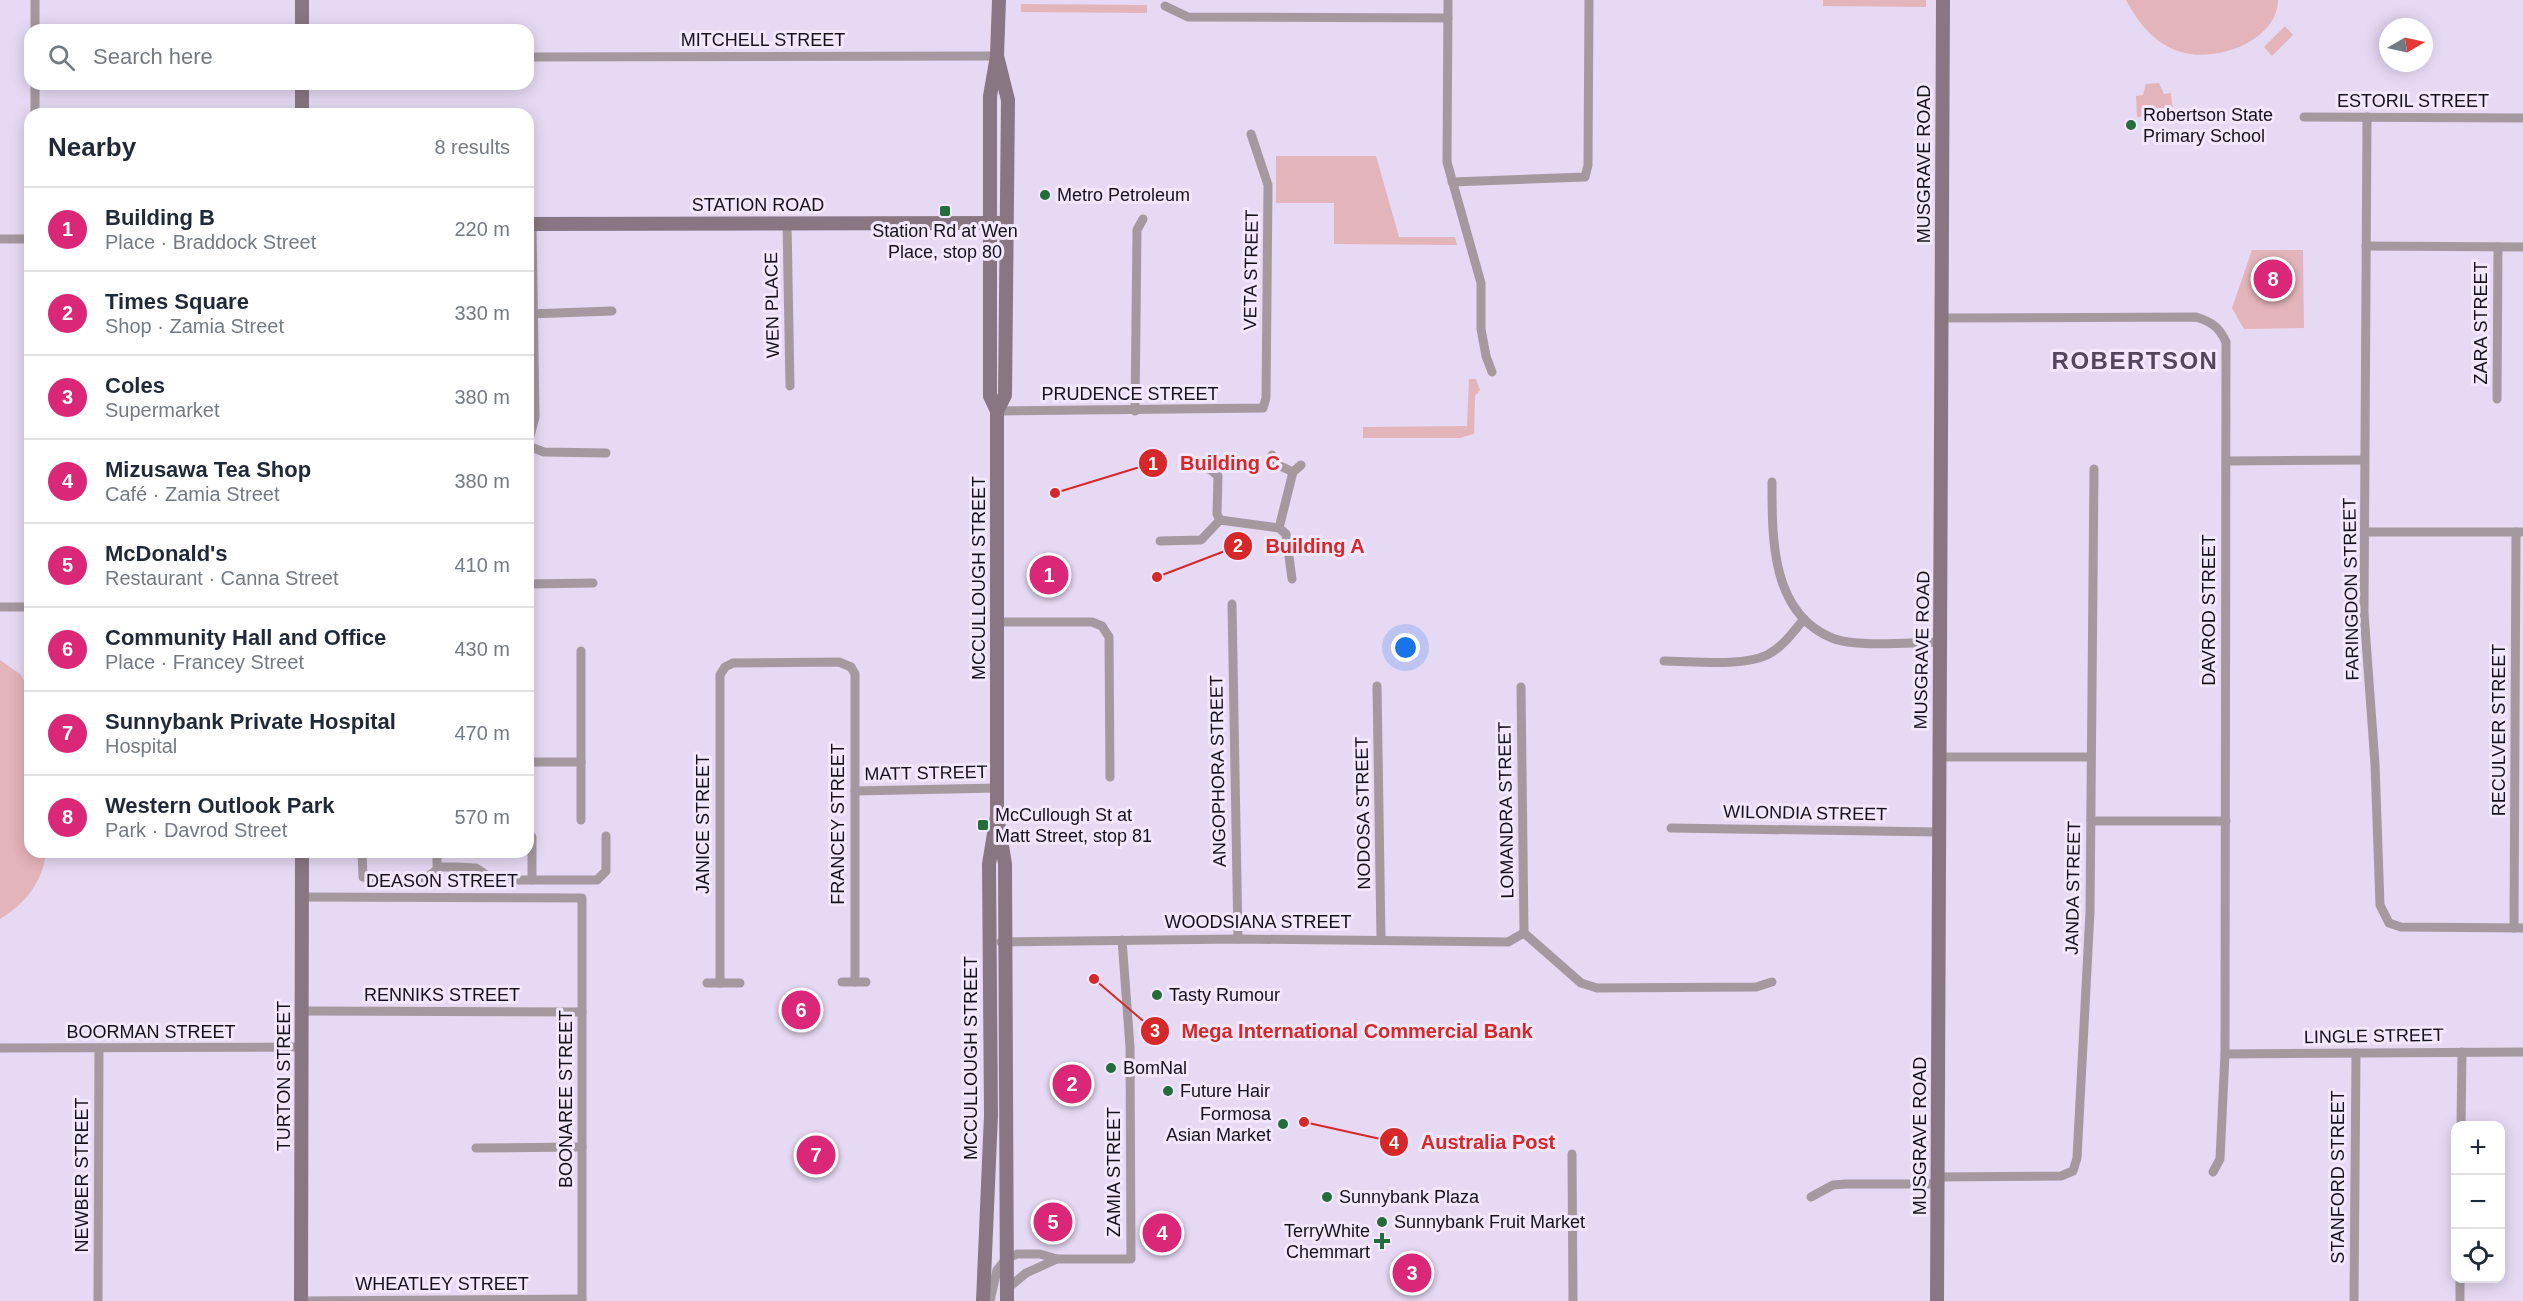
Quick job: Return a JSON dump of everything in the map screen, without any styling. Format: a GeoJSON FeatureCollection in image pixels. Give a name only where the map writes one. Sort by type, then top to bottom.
{"type":"FeatureCollection","features":[{"type":"Feature","properties":{"kind":"street"},"geometry":{"type":"LineString","coordinates":[[35,0],[35,24]]}},
{"type":"Feature","properties":{"kind":"street"},"geometry":{"type":"LineString","coordinates":[[302,0],[302,24]]}},
{"type":"Feature","properties":{"kind":"street","name":"MCCULLOUGH STREET"},"geometry":{"type":"LineString","coordinates":[[982,1301],[991,1116],[989,864],[997,816],[998,788],[997,411],[990,396],[989,224],[990,96],[997,57],[999,0]]}},
{"type":"Feature","properties":{"kind":"street"},"geometry":{"type":"LineString","coordinates":[[1448,0],[1447,162],[1481,283],[1481,329],[1486,356],[1492,372]]}},
{"type":"Feature","properties":{"kind":"street"},"geometry":{"type":"LineString","coordinates":[[1452,182],[1585,177],[1588,165],[1589,0]]}},
{"type":"Feature","properties":{"kind":"street","name":"MUSGRAVE ROAD"},"geometry":{"type":"LineString","coordinates":[[1937,1301],[1938,757],[1942,642],[1943,0]]}},
{"type":"Feature","properties":{"kind":"street"},"geometry":{"type":"LineString","coordinates":[[1165,6],[1188,16],[1448,18]]}},
{"type":"Feature","properties":{"kind":"street","name":"MITCHELL STREET"},"geometry":{"type":"LineString","coordinates":[[534,57],[997,57]]}},
{"type":"Feature","properties":{"kind":"street","name":"MCCULLOUGH STREET"},"geometry":{"type":"LineString","coordinates":[[997,57],[1008,100],[1005,394],[997,411]]}},
{"type":"Feature","properties":{"kind":"street"},"geometry":{"type":"LineString","coordinates":[[35,90],[35,108]]}},
{"type":"Feature","properties":{"kind":"street"},"geometry":{"type":"LineString","coordinates":[[302,90],[302,108]]}},
{"type":"Feature","properties":{"kind":"street","name":"ESTORIL STREET"},"geometry":{"type":"LineString","coordinates":[[2304,117],[2523,118]]}},
{"type":"Feature","properties":{"kind":"street","name":"FARINGDON STREET"},"geometry":{"type":"LineString","coordinates":[[2367,117],[2364,613],[2375,764],[2380,905],[2389,923],[2402,927],[2518,928]]}},
{"type":"Feature","properties":{"kind":"street","name":"VETA STREET"},"geometry":{"type":"LineString","coordinates":[[1251,134],[1268,185],[1266,398],[1263,408]]}},
{"type":"Feature","properties":{"kind":"street"},"geometry":{"type":"LineString","coordinates":[[1135,411],[1137,231],[1143,219]]}},
{"type":"Feature","properties":{"kind":"street","name":"WEN PLACE"},"geometry":{"type":"LineString","coordinates":[[787,223],[790,386]]}},
{"type":"Feature","properties":{"kind":"street","name":"STATION ROAD"},"geometry":{"type":"LineString","coordinates":[[534,224],[1006,223]]}},
{"type":"Feature","properties":{"kind":"street"},"geometry":{"type":"LineString","coordinates":[[0,239],[24,239]]}},
{"type":"Feature","properties":{"kind":"street"},"geometry":{"type":"LineString","coordinates":[[2366,246],[2523,247]]}},
{"type":"Feature","properties":{"kind":"street","name":"ZARA STREET"},"geometry":{"type":"LineString","coordinates":[[2497,399],[2498,247]]}},
{"type":"Feature","properties":{"kind":"street"},"geometry":{"type":"LineString","coordinates":[[534,314],[612,311]]}},
{"type":"Feature","properties":{"kind":"street","name":"DAVROD STREET"},"geometry":{"type":"LineString","coordinates":[[1941,318],[2196,317],[2211,321],[2220,329],[2226,342],[2225,1054],[2220,1159],[2213,1172]]}},
{"type":"Feature","properties":{"kind":"street"},"geometry":{"type":"LineString","coordinates":[[534,396],[534,421]]}},
{"type":"Feature","properties":{"kind":"street","name":"PRUDENCE STREET"},"geometry":{"type":"LineString","coordinates":[[997,411],[1263,408]]}},
{"type":"Feature","properties":{"kind":"street"},"geometry":{"type":"LineString","coordinates":[[534,447],[544,452],[606,453]]}},
{"type":"Feature","properties":{"kind":"street"},"geometry":{"type":"LineString","coordinates":[[1272,456],[1276,464],[1297,468],[1279,528]]}},
{"type":"Feature","properties":{"kind":"street"},"geometry":{"type":"LineString","coordinates":[[2227,461],[2364,460]]}},
{"type":"Feature","properties":{"kind":"street"},"geometry":{"type":"LineString","coordinates":[[1189,462],[1211,470],[1218,476],[1217,514],[1220,520]]}},
{"type":"Feature","properties":{"kind":"street","name":"JANDA STREET"},"geometry":{"type":"LineString","coordinates":[[1938,1180],[2061,1176],[2073,1171],[2078,1158],[2090,912],[2094,469]]}},
{"type":"Feature","properties":{"kind":"street"},"geometry":{"type":"LineString","coordinates":[[1772,482],[1772,530],[1776,567],[1792,603],[1804,619],[1833,639],[1863,643],[1942,642]]}},
{"type":"Feature","properties":{"kind":"street"},"geometry":{"type":"LineString","coordinates":[[1220,520],[1279,528],[1286,534],[1292,579]]}},
{"type":"Feature","properties":{"kind":"street"},"geometry":{"type":"LineString","coordinates":[[1160,541],[1201,540],[1220,520]]}},
{"type":"Feature","properties":{"kind":"street"},"geometry":{"type":"LineString","coordinates":[[2365,532],[2520,532]]}},
{"type":"Feature","properties":{"kind":"street","name":"RECULVER STREET"},"geometry":{"type":"LineString","coordinates":[[2518,928],[2520,532]]}},
{"type":"Feature","properties":{"kind":"street"},"geometry":{"type":"LineString","coordinates":[[534,584],[593,583]]}},
{"type":"Feature","properties":{"kind":"street","name":"ANGOPHORA STREET"},"geometry":{"type":"LineString","coordinates":[[1232,603],[1238,939]]}},
{"type":"Feature","properties":{"kind":"street"},"geometry":{"type":"LineString","coordinates":[[0,607],[24,607]]}},
{"type":"Feature","properties":{"kind":"street"},"geometry":{"type":"LineString","coordinates":[[1664,661],[1728,661],[1766,656],[1790,636],[1804,619]]}},
{"type":"Feature","properties":{"kind":"street"},"geometry":{"type":"LineString","coordinates":[[998,622],[1092,622],[1102,626],[1109,637],[1110,777]]}},
{"type":"Feature","properties":{"kind":"street"},"geometry":{"type":"LineString","coordinates":[[581,651],[581,820]]}},
{"type":"Feature","properties":{"kind":"street","name":"FRANCEY STREET"},"geometry":{"type":"LineString","coordinates":[[725,667],[733,663],[839,662],[851,667],[855,674],[855,982]]}},
{"type":"Feature","properties":{"kind":"street","name":"JANICE STREET"},"geometry":{"type":"LineString","coordinates":[[720,983],[720,675],[725,667]]}},
{"type":"Feature","properties":{"kind":"street","name":"NODOSA STREET"},"geometry":{"type":"LineString","coordinates":[[1377,687],[1381,939]]}},
{"type":"Feature","properties":{"kind":"street","name":"LOMANDRA STREET"},"geometry":{"type":"LineString","coordinates":[[1521,687],[1524,933]]}},
{"type":"Feature","properties":{"kind":"street"},"geometry":{"type":"LineString","coordinates":[[1938,757],[2090,757]]}},
{"type":"Feature","properties":{"kind":"street"},"geometry":{"type":"LineString","coordinates":[[534,762],[581,762]]}},
{"type":"Feature","properties":{"kind":"street","name":"MATT STREET"},"geometry":{"type":"LineString","coordinates":[[855,791],[998,788]]}},
{"type":"Feature","properties":{"kind":"street","name":"MCCULLOUGH STREET"},"geometry":{"type":"LineString","coordinates":[[997,816],[1005,864],[1007,1295]]}},
{"type":"Feature","properties":{"kind":"street"},"geometry":{"type":"LineString","coordinates":[[2091,820],[2226,821]]}},
{"type":"Feature","properties":{"kind":"street","name":"WILONDIA STREET"},"geometry":{"type":"LineString","coordinates":[[1671,828],[1938,832]]}},
{"type":"Feature","properties":{"kind":"street"},"geometry":{"type":"LineString","coordinates":[[362,858],[363,878],[370,879],[426,878],[441,867],[476,868],[494,880],[597,880],[604,876],[606,871],[606,836]]}},
{"type":"Feature","properties":{"kind":"street","name":"TURTON STREET"},"geometry":{"type":"LineString","coordinates":[[301,1301],[302,858]]}},
{"type":"Feature","properties":{"kind":"street"},"geometry":{"type":"LineString","coordinates":[[437,858],[437,872]]}},
{"type":"Feature","properties":{"kind":"street"},"geometry":{"type":"LineString","coordinates":[[532,858],[532,880]]}},
{"type":"Feature","properties":{"kind":"street","name":"DEASON STREET"},"geometry":{"type":"LineString","coordinates":[[302,897],[582,898]]}},
{"type":"Feature","properties":{"kind":"street","name":"BOONAREE STREET"},"geometry":{"type":"LineString","coordinates":[[582,898],[582,1300]]}},
{"type":"Feature","properties":{"kind":"street"},"geometry":{"type":"LineString","coordinates":[[1524,933],[1581,983],[1597,988],[1756,987],[1772,982]]}},
{"type":"Feature","properties":{"kind":"street","name":"WOODSIANA STREET"},"geometry":{"type":"LineString","coordinates":[[990,942],[1381,939],[1508,942],[1524,933]]}},
{"type":"Feature","properties":{"kind":"street","name":"ZAMIA STREET"},"geometry":{"type":"LineString","coordinates":[[1058,1259],[1131,1259],[1130,1047],[1122,940]]}},
{"type":"Feature","properties":{"kind":"street"},"geometry":{"type":"LineString","coordinates":[[842,982],[866,982]]}},
{"type":"Feature","properties":{"kind":"street"},"geometry":{"type":"LineString","coordinates":[[707,983],[740,983]]}},
{"type":"Feature","properties":{"kind":"street","name":"RENNIKS STREET"},"geometry":{"type":"LineString","coordinates":[[302,1011],[582,1011]]}},
{"type":"Feature","properties":{"kind":"street","name":"BOORMAN STREET"},"geometry":{"type":"LineString","coordinates":[[0,1048],[302,1047]]}},
{"type":"Feature","properties":{"kind":"street","name":"NEWBER STREET"},"geometry":{"type":"LineString","coordinates":[[98,1301],[99,1049]]}},
{"type":"Feature","properties":{"kind":"street"},"geometry":{"type":"LineString","coordinates":[[2462,1052],[2462,1121]]}},
{"type":"Feature","properties":{"kind":"street","name":"LINGLE STREET"},"geometry":{"type":"LineString","coordinates":[[2225,1054],[2523,1052]]}},
{"type":"Feature","properties":{"kind":"street","name":"STANFORD STREET"},"geometry":{"type":"LineString","coordinates":[[2354,1301],[2356,1053]]}},
{"type":"Feature","properties":{"kind":"street"},"geometry":{"type":"LineString","coordinates":[[476,1148],[582,1148]]}},
{"type":"Feature","properties":{"kind":"street"},"geometry":{"type":"LineString","coordinates":[[1572,1154],[1573,1301]]}},
{"type":"Feature","properties":{"kind":"street"},"geometry":{"type":"LineString","coordinates":[[1811,1197],[1833,1185],[1938,1180]]}},
{"type":"Feature","properties":{"kind":"street"},"geometry":{"type":"LineString","coordinates":[[990,1301],[993,1298],[995,1272],[1006,1259],[1024,1254],[1058,1259]]}},
{"type":"Feature","properties":{"kind":"street"},"geometry":{"type":"LineString","coordinates":[[1007,1295],[1029,1271],[1058,1259]]}},
{"type":"Feature","properties":{"kind":"street"},"geometry":{"type":"LineString","coordinates":[[2460,1283],[2460,1301]]}},
{"type":"Feature","properties":{"kind":"street","name":"WHEATLEY STREET"},"geometry":{"type":"LineString","coordinates":[[301,1301],[582,1300]]}},
{"type":"Feature","properties":{"kind":"shaded area"},"geometry":{"type":"Polygon","coordinates":[[[1823,0],[1926,0],[1926,7],[1823,6],[1823,0]]]}},
{"type":"Feature","properties":{"kind":"shaded area"},"geometry":{"type":"Polygon","coordinates":[[[2126,0],[2278,0],[2275,14],[2268,27],[2256,37],[2242,46],[2227,51],[2195,55],[2171,48],[2155,38],[2142,24],[2126,0]]]}},
{"type":"Feature","properties":{"kind":"shaded area"},"geometry":{"type":"Polygon","coordinates":[[[1021,4],[1147,5],[1147,13],[1021,12],[1021,4]]]}},
{"type":"Feature","properties":{"kind":"shaded area"},"geometry":{"type":"Polygon","coordinates":[[[2285,26],[2293,35],[2272,56],[2264,47],[2285,26]]]}},
{"type":"Feature","properties":{"kind":"shaded area"},"geometry":{"type":"Polygon","coordinates":[[[2159,83],[2164,94],[2171,93],[2173,115],[2137,117],[2136,96],[2143,95],[2146,84],[2159,83]]]}},
{"type":"Feature","properties":{"kind":"shaded area"},"geometry":{"type":"Polygon","coordinates":[[[1276,156],[1376,156],[1399,237],[1455,237],[1457,245],[1334,244],[1334,203],[1276,203],[1276,156]]]}},
{"type":"Feature","properties":{"kind":"shaded area"},"geometry":{"type":"Polygon","coordinates":[[[2252,250],[2303,250],[2304,328],[2244,329],[2232,308],[2252,250]]]}},
{"type":"Feature","properties":{"kind":"shaded area"},"geometry":{"type":"Polygon","coordinates":[[[1469,379],[1476,379],[1480,390],[1475,396],[1474,434],[1460,438],[1363,438],[1363,427],[1467,426],[1469,379]]]}},
{"type":"Feature","properties":{"kind":"shaded area"},"geometry":{"type":"Polygon","coordinates":[[[0,660],[20,674],[24,680],[24,858],[45,858],[41,873],[31,891],[25,899],[0,919],[0,660]]]}},
{"type":"Feature","properties":{"kind":"place","name":"Robertson State Primary School"},"geometry":{"type":"Point","coordinates":[2131,125]}},
{"type":"Feature","properties":{"kind":"place","name":"Metro Petroleum"},"geometry":{"type":"Point","coordinates":[1045,195]}},
{"type":"Feature","properties":{"kind":"place","name":"Station Rd at Wen Place, stop 80"},"geometry":{"type":"Point","coordinates":[945,211]}},
{"type":"Feature","properties":{"kind":"place","name":"Western Outlook Park"},"geometry":{"type":"Point","coordinates":[2273,279]}},
{"type":"Feature","properties":{"kind":"place","name":"Building C"},"geometry":{"type":"Point","coordinates":[1055,493]}},
{"type":"Feature","properties":{"kind":"place","name":"Building B"},"geometry":{"type":"Point","coordinates":[1049,575]}},
{"type":"Feature","properties":{"kind":"place","name":"Building A"},"geometry":{"type":"Point","coordinates":[1157,577]}},
{"type":"Feature","properties":{"kind":"place","name":"McCullough St at Matt Street, stop 81"},"geometry":{"type":"Point","coordinates":[983,825]}},
{"type":"Feature","properties":{"kind":"place","name":"Mega International Commercial Bank"},"geometry":{"type":"Point","coordinates":[1094,979]}},
{"type":"Feature","properties":{"kind":"place","name":"Tasty Rumour"},"geometry":{"type":"Point","coordinates":[1157,995]}},
{"type":"Feature","properties":{"kind":"place","name":"Community Hall and Office"},"geometry":{"type":"Point","coordinates":[801,1010]}},
{"type":"Feature","properties":{"kind":"place","name":"BomNal"},"geometry":{"type":"Point","coordinates":[1111,1068]}},
{"type":"Feature","properties":{"kind":"place","name":"Times Square"},"geometry":{"type":"Point","coordinates":[1072,1084]}},
{"type":"Feature","properties":{"kind":"place","name":"Future Hair"},"geometry":{"type":"Point","coordinates":[1168,1091]}},
{"type":"Feature","properties":{"kind":"place","name":"Australia Post"},"geometry":{"type":"Point","coordinates":[1304,1122]}},
{"type":"Feature","properties":{"kind":"place","name":"Formosa Asian Market"},"geometry":{"type":"Point","coordinates":[1283,1124]}},
{"type":"Feature","properties":{"kind":"place","name":"Sunnybank Private Hospital"},"geometry":{"type":"Point","coordinates":[816,1155]}},
{"type":"Feature","properties":{"kind":"place","name":"Sunnybank Plaza"},"geometry":{"type":"Point","coordinates":[1327,1197]}},
{"type":"Feature","properties":{"kind":"place","name":"McDonald's"},"geometry":{"type":"Point","coordinates":[1053,1222]}},
{"type":"Feature","properties":{"kind":"place","name":"Sunnybank Fruit Market"},"geometry":{"type":"Point","coordinates":[1382,1222]}},
{"type":"Feature","properties":{"kind":"place","name":"Mizusawa Tea Shop"},"geometry":{"type":"Point","coordinates":[1162,1233]}},
{"type":"Feature","properties":{"kind":"place","name":"TerryWhite Chemmart"},"geometry":{"type":"Point","coordinates":[1382,1241]}},
{"type":"Feature","properties":{"kind":"place","name":"Coles"},"geometry":{"type":"Point","coordinates":[1412,1273]}},
{"type":"Feature","properties":{"kind":"district","name":"ROBERTSON"},"geometry":{"type":"Point","coordinates":[2135,360]}}]}
